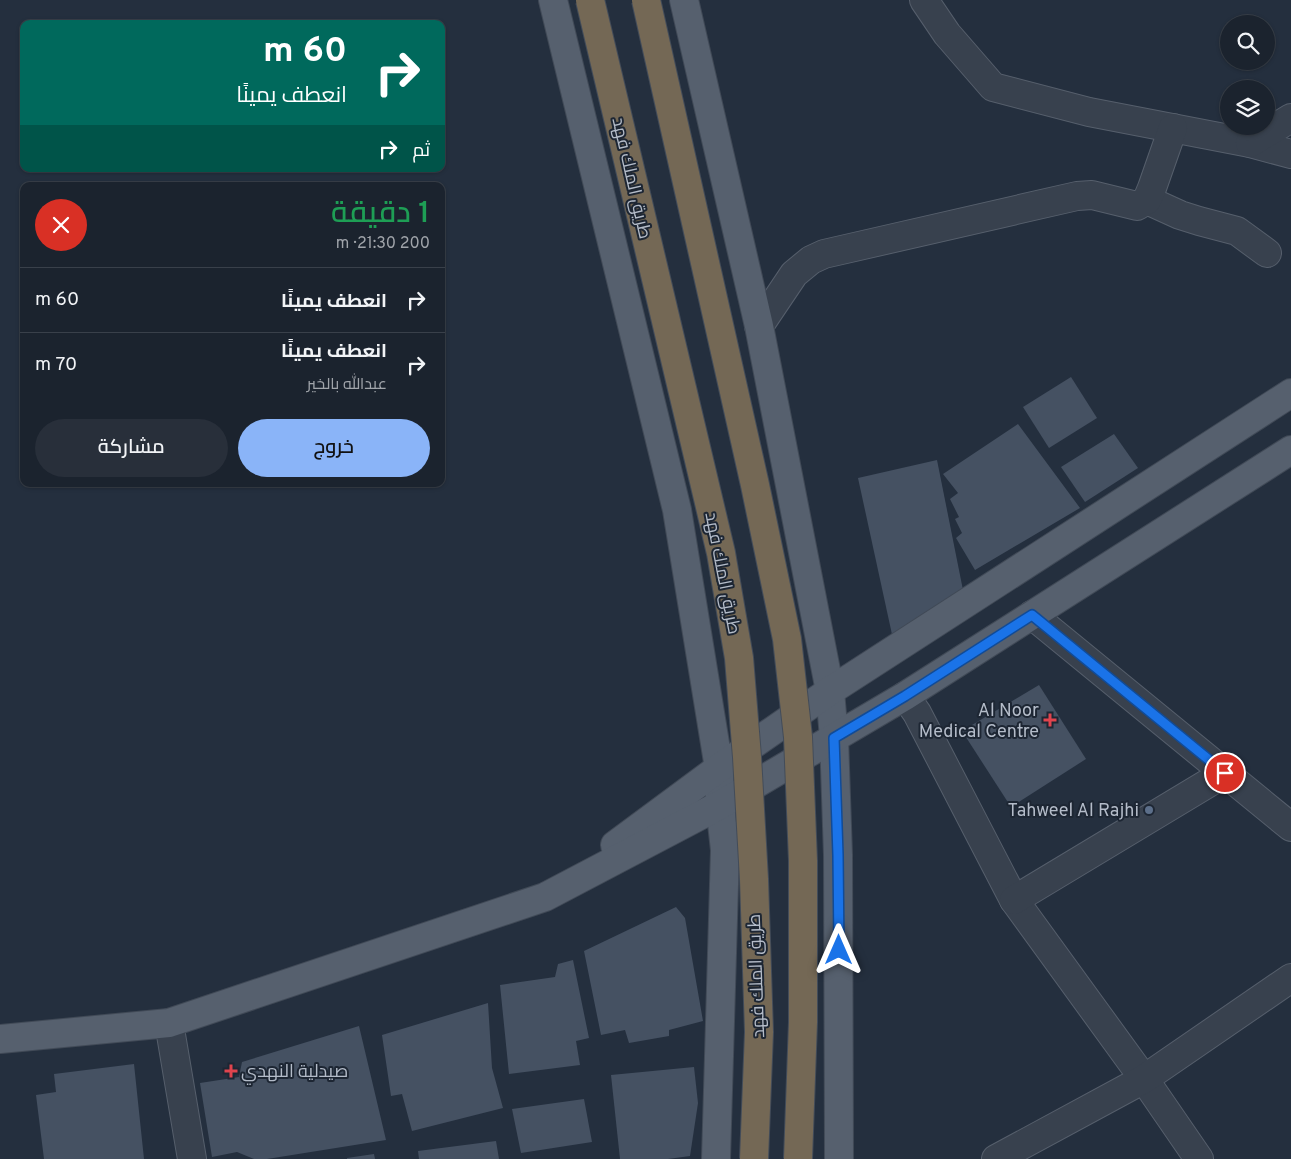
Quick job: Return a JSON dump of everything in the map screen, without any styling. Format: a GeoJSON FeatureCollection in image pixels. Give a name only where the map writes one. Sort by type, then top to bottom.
{"type":"FeatureCollection","features":[{"type":"Feature","properties":{"kind":"highway","name":"طريق الملك فهد"},"geometry":{"type":"LineString","coordinates":[[590,0],[721,553],[739,658],[754,879],[759,1022],[754,1159]]}},
{"type":"Feature","properties":{"kind":"highway"},"geometry":{"type":"LineString","coordinates":[[646,0],[755,485],[786,639],[798,737],[803,861],[804,1022],[798,1159]]}},
{"type":"Feature","properties":{"kind":"main road"},"geometry":{"type":"LineString","coordinates":[[553,0],[678,510],[719,768],[724,850],[716,1159]]}},
{"type":"Feature","properties":{"kind":"main road"},"geometry":{"type":"LineString","coordinates":[[684,0],[759,326],[830,691],[834,738],[838,855],[839,1159]]}},
{"type":"Feature","properties":{"kind":"main road"},"geometry":{"type":"LineString","coordinates":[[545,897],[719,768],[830,691],[1291,393]]}},
{"type":"Feature","properties":{"kind":"main road"},"geometry":{"type":"LineString","coordinates":[[0,1039],[169,1023],[545,897],[720,805],[905,696],[1291,450]]}},
{"type":"Feature","properties":{"kind":"street"},"geometry":{"type":"LineString","coordinates":[[924,0],[947,34],[993,87],[1089,112],[1291,154]]}},
{"type":"Feature","properties":{"kind":"street"},"geometry":{"type":"LineString","coordinates":[[1250,144],[1291,118]]}},
{"type":"Feature","properties":{"kind":"street"},"geometry":{"type":"LineString","coordinates":[[759,326],[794,274],[811,260],[824,254],[1077,196],[1092,195],[1137,206],[1147,200],[1173,128]]}},
{"type":"Feature","properties":{"kind":"street"},"geometry":{"type":"LineString","coordinates":[[1147,200],[1180,215],[1237,231],[1267,252]]}},
{"type":"Feature","properties":{"kind":"street"},"geometry":{"type":"LineString","coordinates":[[1032,615],[1291,827]]}},
{"type":"Feature","properties":{"kind":"street"},"geometry":{"type":"LineString","coordinates":[[905,696],[917,713],[1014,900],[1144,1079],[1199,1159]]}},
{"type":"Feature","properties":{"kind":"street"},"geometry":{"type":"LineString","coordinates":[[1014,900],[1225,773]]}},
{"type":"Feature","properties":{"kind":"street"},"geometry":{"type":"LineString","coordinates":[[996,1159],[1144,1079],[1291,978]]}},
{"type":"Feature","properties":{"kind":"street"},"geometry":{"type":"LineString","coordinates":[[169,1023],[192,1159]]}},
{"type":"Feature","properties":{"kind":"building"},"geometry":{"type":"Polygon","coordinates":[[[1071,377],[1097,418],[1049,448],[1023,407],[1071,377]]]}},
{"type":"Feature","properties":{"kind":"building"},"geometry":{"type":"Polygon","coordinates":[[[1018,424],[1080,508],[975,570],[956,538],[962,533],[955,519],[959,517],[950,499],[958,493],[943,474],[1018,424]]]}},
{"type":"Feature","properties":{"kind":"building"},"geometry":{"type":"Polygon","coordinates":[[[1114,434],[1138,468],[1085,502],[1061,467],[1114,434]]]}},
{"type":"Feature","properties":{"kind":"building"},"geometry":{"type":"Polygon","coordinates":[[[937,460],[963,590],[893,639],[858,478],[937,460]]]}},
{"type":"Feature","properties":{"kind":"building"},"geometry":{"type":"Polygon","coordinates":[[[1039,685],[1086,759],[1011,807],[962,731],[1039,685]]]}},
{"type":"Feature","properties":{"kind":"building"},"geometry":{"type":"Polygon","coordinates":[[[676,907],[685,918],[703,1021],[669,1030],[669,1036],[629,1043],[625,1030],[601,1035],[584,951],[676,907]]]}},
{"type":"Feature","properties":{"kind":"building"},"geometry":{"type":"Polygon","coordinates":[[[573,960],[589,1038],[576,1041],[580,1065],[509,1074],[500,985],[555,977],[558,964],[573,960]]]}},
{"type":"Feature","properties":{"kind":"building"},"geometry":{"type":"Polygon","coordinates":[[[488,1003],[492,1068],[503,1108],[412,1131],[402,1094],[391,1096],[382,1035],[488,1003]]]}},
{"type":"Feature","properties":{"kind":"building"},"geometry":{"type":"Polygon","coordinates":[[[359,1026],[386,1140],[267,1159],[254,1159],[237,1152],[212,1157],[200,1083],[239,1077],[242,1062],[359,1026]]]}},
{"type":"Feature","properties":{"kind":"building"},"geometry":{"type":"Polygon","coordinates":[[[134,1064],[144,1159],[44,1159],[36,1095],[56,1092],[54,1074],[134,1064]]]}},
{"type":"Feature","properties":{"kind":"building"},"geometry":{"type":"Polygon","coordinates":[[[694,1067],[698,1103],[690,1156],[668,1159],[620,1159],[611,1075],[694,1067]]]}},
{"type":"Feature","properties":{"kind":"building"},"geometry":{"type":"Polygon","coordinates":[[[584,1099],[592,1142],[521,1153],[512,1109],[584,1099]]]}},
{"type":"Feature","properties":{"kind":"building"},"geometry":{"type":"Polygon","coordinates":[[[496,1141],[499,1159],[419,1159],[418,1151],[496,1141]]]}},
{"type":"Feature","properties":{"kind":"building"},"geometry":{"type":"Polygon","coordinates":[[[374,1154],[375,1159],[347,1159],[347,1158],[374,1154]]]}},
{"type":"Feature","properties":{"kind":"place","name":"Al Noor Medical Centre"},"geometry":{"type":"Point","coordinates":[1050,720]}},
{"type":"Feature","properties":{"kind":"place","name":"Tahweel Al Rajhi"},"geometry":{"type":"Point","coordinates":[1149,810]}},
{"type":"Feature","properties":{"kind":"place","name":"صيدلية النهدي"},"geometry":{"type":"Point","coordinates":[231,1071]}},
{"type":"Feature","properties":{"kind":"route"},"geometry":{"type":"LineString","coordinates":[[839,950],[834,738],[905,696],[1032,615],[1225,773]]}}]}
